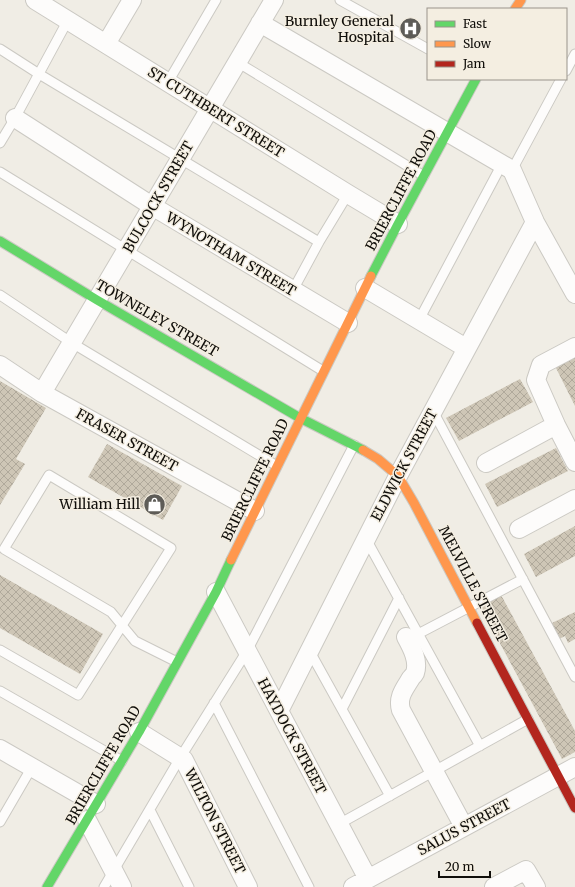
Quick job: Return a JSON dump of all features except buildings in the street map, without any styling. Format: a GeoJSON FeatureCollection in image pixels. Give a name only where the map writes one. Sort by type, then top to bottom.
{"type":"FeatureCollection","features":[{"type":"Feature","properties":{"kind":"street","name":"ST CUTHBERT STREET"},"geometry":{"type":"LineString","coordinates":[[35,0],[398,224]]}},
{"type":"Feature","properties":{"kind":"street"},"geometry":{"type":"LineString","coordinates":[[106,44],[132,0]]}},
{"type":"Feature","properties":{"kind":"street","name":"BULCOCK STREET"},"geometry":{"type":"LineString","coordinates":[[42,393],[274,0]]}},
{"type":"Feature","properties":{"kind":"street"},"geometry":{"type":"LineString","coordinates":[[260,23],[507,167],[534,222],[575,294]]}},
{"type":"Feature","properties":{"kind":"street","name":"BRIERCLIFFE ROAD"},"geometry":{"type":"LineString","coordinates":[[47,887],[139,732],[216,592],[365,288],[475,80]]}},
{"type":"Feature","properties":{"kind":"street","name":"WYNOTHAM STREET"},"geometry":{"type":"LineString","coordinates":[[14,118],[152,206],[348,323]]}},
{"type":"Feature","properties":{"kind":"street","name":"ELDWICK STREET"},"geometry":{"type":"LineString","coordinates":[[278,711],[398,476],[534,222]]}},
{"type":"Feature","properties":{"kind":"street","name":"TOWNELEY STREET"},"geometry":{"type":"LineString","coordinates":[[0,241],[97,300],[300,418]]}},
{"type":"Feature","properties":{"kind":"street"},"geometry":{"type":"LineString","coordinates":[[365,288],[466,348]]}},
{"type":"Feature","properties":{"kind":"street"},"geometry":{"type":"LineString","coordinates":[[575,347],[541,365],[536,380],[556,425],[575,462]]}},
{"type":"Feature","properties":{"kind":"street","name":"FRASER STREET"},"geometry":{"type":"LineString","coordinates":[[0,365],[42,393],[255,511]]}},
{"type":"Feature","properties":{"kind":"street","name":"MELVILLE STREET"},"geometry":{"type":"LineString","coordinates":[[300,418],[354,445],[378,459],[398,476],[414,503],[575,808]]}},
{"type":"Feature","properties":{"kind":"street"},"geometry":{"type":"LineString","coordinates":[[486,463],[556,425]]}},
{"type":"Feature","properties":{"kind":"street"},"geometry":{"type":"LineString","coordinates":[[519,529],[575,499]]}},
{"type":"Feature","properties":{"kind":"street","name":"HAYDOCK STREET"},"geometry":{"type":"LineString","coordinates":[[216,592],[338,824],[360,883]]}},
{"type":"Feature","properties":{"kind":"street"},"geometry":{"type":"LineString","coordinates":[[412,636],[413,652],[416,663],[414,673],[402,694],[400,702],[401,710],[464,827]]}},
{"type":"Feature","properties":{"kind":"street","name":"WILTON STREET"},"geometry":{"type":"LineString","coordinates":[[139,732],[184,760],[248,887]]}},
{"type":"Feature","properties":{"kind":"street"},"geometry":{"type":"LineString","coordinates":[[0,749],[96,804]]}},
{"type":"Feature","properties":{"kind":"street","name":"SALUS STREET"},"geometry":{"type":"LineString","coordinates":[[360,883],[575,767]]}},
{"type":"Feature","properties":{"kind":"street"},"geometry":{"type":"LineString","coordinates":[[87,820],[122,887]]}},
{"type":"Feature","properties":{"kind":"street"},"geometry":{"type":"LineString","coordinates":[[494,887],[526,870],[536,887]]}},
{"type":"Feature","properties":{"kind":"lane"},"geometry":{"type":"LineString","coordinates":[[168,82],[216,0]]}},
{"type":"Feature","properties":{"kind":"lane"},"geometry":{"type":"LineString","coordinates":[[340,0],[427,48]]}},
{"type":"Feature","properties":{"kind":"lane"},"geometry":{"type":"LineString","coordinates":[[0,143],[68,20]]}},
{"type":"Feature","properties":{"kind":"lane"},"geometry":{"type":"LineString","coordinates":[[0,49],[39,74],[319,242]]}},
{"type":"Feature","properties":{"kind":"lane"},"geometry":{"type":"LineString","coordinates":[[567,69],[575,54]]}},
{"type":"Feature","properties":{"kind":"lane"},"geometry":{"type":"LineString","coordinates":[[237,62],[424,176]]}},
{"type":"Feature","properties":{"kind":"lane"},"geometry":{"type":"LineString","coordinates":[[419,320],[507,167],[561,80]]}},
{"type":"Feature","properties":{"kind":"lane"},"geometry":{"type":"LineString","coordinates":[[0,172],[323,371]]}},
{"type":"Feature","properties":{"kind":"lane"},"geometry":{"type":"LineString","coordinates":[[293,290],[319,242],[348,194]]}},
{"type":"Feature","properties":{"kind":"lane"},"geometry":{"type":"LineString","coordinates":[[0,295],[72,343],[277,466]]}},
{"type":"Feature","properties":{"kind":"lane"},"geometry":{"type":"LineString","coordinates":[[433,411],[575,677]]}},
{"type":"Feature","properties":{"kind":"lane"},"geometry":{"type":"LineString","coordinates":[[104,887],[180,758],[247,651],[354,445]]}},
{"type":"Feature","properties":{"kind":"lane"},"geometry":{"type":"LineString","coordinates":[[0,650],[78,695],[122,625],[171,548],[49,475],[4,549],[111,612],[122,625],[135,641],[177,662]]}},
{"type":"Feature","properties":{"kind":"lane"},"geometry":{"type":"LineString","coordinates":[[366,539],[398,598],[412,636],[480,746]]}},
{"type":"Feature","properties":{"kind":"lane"},"geometry":{"type":"LineString","coordinates":[[412,636],[523,579]]}},
{"type":"Feature","properties":{"kind":"lane"},"geometry":{"type":"LineString","coordinates":[[342,709],[398,598]]}},
{"type":"Feature","properties":{"kind":"lane"},"geometry":{"type":"LineString","coordinates":[[309,650],[390,796]]}},
{"type":"Feature","properties":{"kind":"lane"},"geometry":{"type":"LineString","coordinates":[[0,691],[122,761]]}},
{"type":"Feature","properties":{"kind":"lane"},"geometry":{"type":"LineString","coordinates":[[214,703],[310,887]]}},
{"type":"Feature","properties":{"kind":"lane"},"geometry":{"type":"LineString","coordinates":[[338,824],[528,719]]}},
{"type":"Feature","properties":{"kind":"lane"},"geometry":{"type":"LineString","coordinates":[[0,822],[32,767]]}},
{"type":"Feature","properties":{"kind":"lane"},"geometry":{"type":"LineString","coordinates":[[150,810],[189,887]]}},
{"type":"Feature","properties":{"kind":"traffic: fast"},"geometry":{"type":"LineString","coordinates":[[371,276],[475,80]]}},
{"type":"Feature","properties":{"kind":"traffic: fast"},"geometry":{"type":"LineString","coordinates":[[0,241],[97,300],[300,418],[363,450]]}},
{"type":"Feature","properties":{"kind":"traffic: fast"},"geometry":{"type":"LineString","coordinates":[[47,887],[139,732],[216,592],[231,560]]}},
{"type":"Feature","properties":{"kind":"traffic: slow"},"geometry":{"type":"LineString","coordinates":[[516,8],[521,0]]}},
{"type":"Feature","properties":{"kind":"traffic: slow"},"geometry":{"type":"LineString","coordinates":[[231,560],[371,276]]}},
{"type":"Feature","properties":{"kind":"traffic: slow"},"geometry":{"type":"LineString","coordinates":[[363,450],[378,459],[398,476],[414,503],[477,623]]}},
{"type":"Feature","properties":{"kind":"traffic: jam"},"geometry":{"type":"LineString","coordinates":[[477,623],[575,808]]}},
{"type":"Feature","properties":{"kind":"place","name":"Burnley General Hospital"},"geometry":{"type":"Point","coordinates":[410,29]}},
{"type":"Feature","properties":{"kind":"place","name":"William Hill"},"geometry":{"type":"Point","coordinates":[155,504]}}]}
